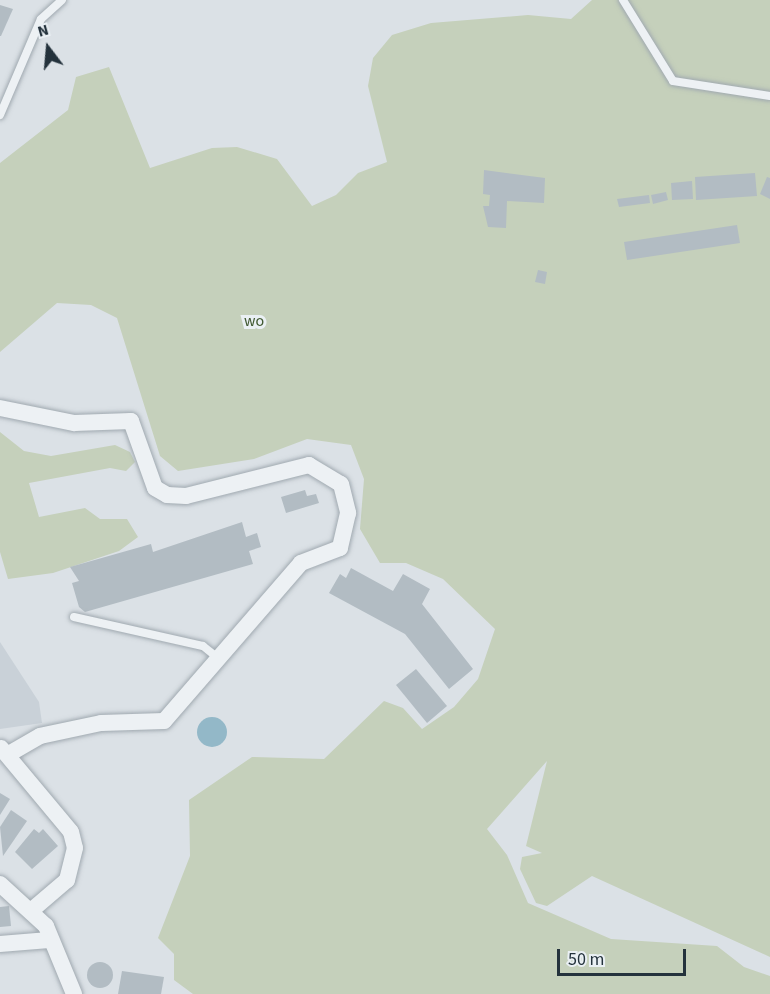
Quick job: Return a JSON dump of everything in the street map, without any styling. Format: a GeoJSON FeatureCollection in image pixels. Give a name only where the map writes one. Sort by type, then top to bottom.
{"type":"FeatureCollection","features":[{"type":"Feature","properties":{"kind":"street"},"geometry":{"type":"LineString","coordinates":[[0,408],[74,423],[131,421],[154,488],[167,495],[186,496],[295,465],[322,469],[341,484],[348,513],[340,548],[301,563],[164,721],[101,723],[40,736],[4,751],[71,832],[75,848],[67,880],[32,910]]}},
{"type":"Feature","properties":{"kind":"street"},"geometry":{"type":"LineString","coordinates":[[0,884],[32,910],[49,940],[56,959],[69,972],[74,994]]}},
{"type":"Feature","properties":{"kind":"street"},"geometry":{"type":"LineString","coordinates":[[0,944],[49,940]]}},
{"type":"Feature","properties":{"kind":"lane"},"geometry":{"type":"LineString","coordinates":[[0,115],[41,19],[62,0]]}},
{"type":"Feature","properties":{"kind":"lane"},"geometry":{"type":"LineString","coordinates":[[623,0],[673,81],[770,96]]}},
{"type":"Feature","properties":{"kind":"lane"},"geometry":{"type":"LineString","coordinates":[[74,617],[203,646],[218,658]]}},
{"type":"Feature","properties":{"kind":"shaded area"},"geometry":{"type":"Polygon","coordinates":[[[0,642],[39,702],[42,723],[0,729],[0,642]]]}},
{"type":"Feature","properties":{"kind":"green space","name":"wo"},"geometry":{"type":"Polygon","coordinates":[[[592,0],[770,0],[770,957],[592,876],[547,906],[536,903],[520,869],[522,857],[542,853],[526,846],[547,761],[487,829],[507,855],[528,903],[611,939],[717,946],[744,967],[770,976],[770,994],[193,994],[174,980],[174,954],[158,938],[190,856],[189,800],[252,757],[324,759],[384,701],[403,708],[422,729],[454,707],[478,679],[495,629],[443,579],[406,563],[380,563],[360,529],[364,479],[351,445],[307,439],[254,459],[178,471],[160,456],[117,318],[91,305],[57,303],[0,352],[0,163],[68,110],[76,77],[109,67],[150,168],[212,148],[237,147],[277,159],[312,206],[336,195],[358,173],[387,162],[368,86],[373,58],[392,35],[431,23],[528,15],[571,19],[592,0]]]}},
{"type":"Feature","properties":{"kind":"green space"},"geometry":{"type":"Polygon","coordinates":[[[0,432],[24,451],[51,456],[115,445],[130,452],[135,462],[126,471],[110,468],[29,483],[39,517],[85,508],[100,519],[127,519],[138,537],[119,551],[53,573],[8,579],[0,552],[0,432]]]}},
{"type":"Feature","properties":{"kind":"water"},"geometry":{"type":"Polygon","coordinates":[[[212,717],[223,721],[227,732],[223,743],[212,747],[201,743],[197,732],[201,721],[212,717]]]}},
{"type":"Feature","properties":{"kind":"building"},"geometry":{"type":"Polygon","coordinates":[[[0,5],[13,9],[1,36],[0,36],[0,5]]]}},
{"type":"Feature","properties":{"kind":"building"},"geometry":{"type":"Polygon","coordinates":[[[484,170],[545,178],[544,203],[507,201],[506,228],[488,227],[483,206],[489,206],[490,195],[483,194],[484,170]]]}},
{"type":"Feature","properties":{"kind":"building"},"geometry":{"type":"Polygon","coordinates":[[[755,173],[757,196],[696,200],[695,177],[755,173]]]}},
{"type":"Feature","properties":{"kind":"building"},"geometry":{"type":"Polygon","coordinates":[[[767,177],[770,178],[770,199],[760,194],[767,177]]]}},
{"type":"Feature","properties":{"kind":"building"},"geometry":{"type":"Polygon","coordinates":[[[692,181],[693,199],[672,200],[671,183],[692,181]]]}},
{"type":"Feature","properties":{"kind":"building"},"geometry":{"type":"Polygon","coordinates":[[[666,192],[668,200],[653,204],[651,195],[666,192]]]}},
{"type":"Feature","properties":{"kind":"building"},"geometry":{"type":"Polygon","coordinates":[[[649,195],[650,203],[619,207],[617,199],[649,195]]]}},
{"type":"Feature","properties":{"kind":"building"},"geometry":{"type":"Polygon","coordinates":[[[737,225],[740,243],[627,260],[624,242],[737,225]]]}},
{"type":"Feature","properties":{"kind":"building"},"geometry":{"type":"Polygon","coordinates":[[[538,270],[547,272],[545,284],[535,282],[538,270]]]}},
{"type":"Feature","properties":{"kind":"building"},"geometry":{"type":"Polygon","coordinates":[[[305,490],[307,496],[316,494],[319,503],[286,513],[281,497],[305,490]]]}},
{"type":"Feature","properties":{"kind":"building"},"geometry":{"type":"Polygon","coordinates":[[[242,522],[246,537],[257,533],[261,547],[249,551],[253,564],[85,612],[79,607],[72,583],[79,581],[70,567],[151,544],[153,552],[242,522]]]}},
{"type":"Feature","properties":{"kind":"building"},"geometry":{"type":"Polygon","coordinates":[[[351,568],[393,591],[403,574],[430,589],[422,604],[473,669],[449,689],[405,634],[329,593],[340,574],[346,578],[351,568]]]}},
{"type":"Feature","properties":{"kind":"building"},"geometry":{"type":"Polygon","coordinates":[[[416,669],[447,706],[427,723],[396,685],[416,669]]]}},
{"type":"Feature","properties":{"kind":"building"},"geometry":{"type":"Polygon","coordinates":[[[0,793],[10,799],[0,815],[0,793]]]}},
{"type":"Feature","properties":{"kind":"building"},"geometry":{"type":"Polygon","coordinates":[[[11,810],[27,821],[3,856],[0,827],[11,810]]]}},
{"type":"Feature","properties":{"kind":"building"},"geometry":{"type":"Polygon","coordinates":[[[34,829],[39,833],[43,829],[58,846],[32,869],[15,852],[34,829]]]}},
{"type":"Feature","properties":{"kind":"building"},"geometry":{"type":"Polygon","coordinates":[[[9,906],[11,926],[0,927],[0,907],[9,906]]]}},
{"type":"Feature","properties":{"kind":"building"},"geometry":{"type":"Polygon","coordinates":[[[100,962],[109,966],[113,975],[109,984],[100,988],[91,984],[87,975],[91,966],[100,962]]]}},
{"type":"Feature","properties":{"kind":"building"},"geometry":{"type":"Polygon","coordinates":[[[122,971],[164,977],[161,994],[118,994],[122,971]]]}}]}
